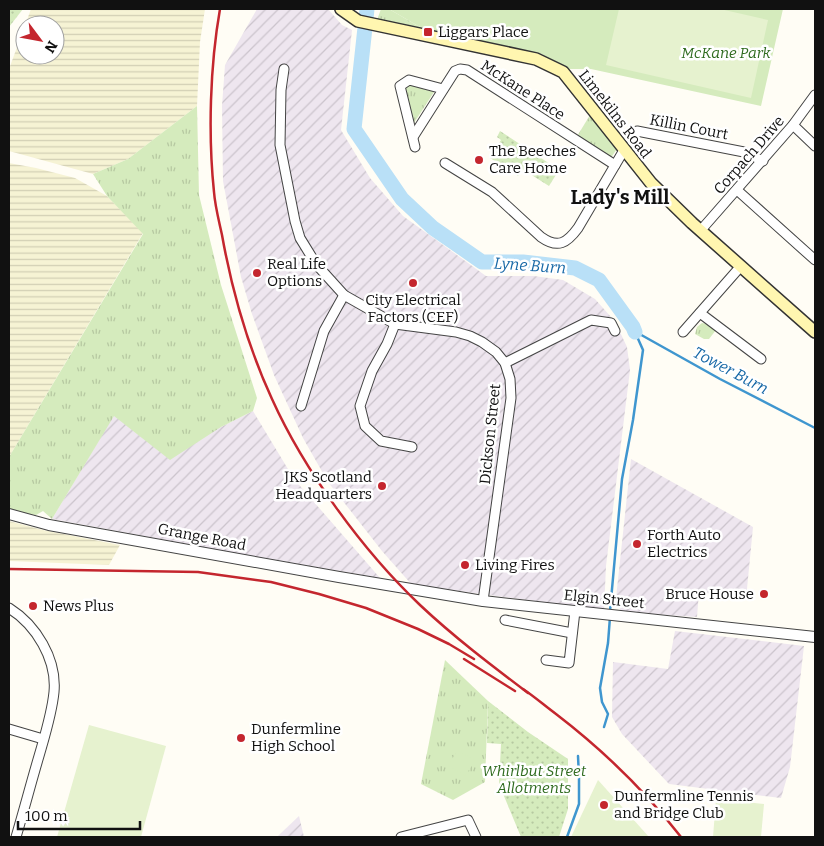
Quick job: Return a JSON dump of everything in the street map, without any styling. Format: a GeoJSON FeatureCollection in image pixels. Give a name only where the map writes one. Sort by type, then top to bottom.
{"type":"FeatureCollection","features":[{"type":"Feature","properties":{"kind":"main road","name":"Limekilns Road"},"geometry":{"type":"LineString","coordinates":[[341,9],[345,14],[358,21],[536,59],[563,72],[651,183],[815,332]]}},
{"type":"Feature","properties":{"kind":"street","name":"Dickson Street"},"geometry":{"type":"LineString","coordinates":[[284,69],[281,90],[280,145],[294,221],[300,238],[316,264],[344,295],[395,324],[456,332],[470,336],[496,352],[505,363],[510,379],[511,398],[483,600]]}},
{"type":"Feature","properties":{"kind":"street","name":"McKane Place"},"geometry":{"type":"LineString","coordinates":[[412,137],[443,89],[456,71],[460,69],[467,70],[614,165]]}},
{"type":"Feature","properties":{"kind":"street"},"geometry":{"type":"LineString","coordinates":[[415,147],[400,86],[409,80],[443,89]]}},
{"type":"Feature","properties":{"kind":"street","name":"Corpach Drive"},"geometry":{"type":"LineString","coordinates":[[701,230],[763,161],[815,95]]}},
{"type":"Feature","properties":{"kind":"street"},"geometry":{"type":"LineString","coordinates":[[793,125],[815,146]]}},
{"type":"Feature","properties":{"kind":"street","name":"Killin Court"},"geometry":{"type":"LineString","coordinates":[[637,131],[744,152],[763,161]]}},
{"type":"Feature","properties":{"kind":"street"},"geometry":{"type":"LineString","coordinates":[[445,164],[492,192],[542,237],[550,243],[557,244],[571,238],[624,150]]}},
{"type":"Feature","properties":{"kind":"street"},"geometry":{"type":"LineString","coordinates":[[737,190],[815,260]]}},
{"type":"Feature","properties":{"kind":"street"},"geometry":{"type":"LineString","coordinates":[[683,332],[741,266]]}},
{"type":"Feature","properties":{"kind":"street"},"geometry":{"type":"LineString","coordinates":[[301,406],[324,331],[344,295]]}},
{"type":"Feature","properties":{"kind":"street"},"geometry":{"type":"LineString","coordinates":[[700,313],[761,359]]}},
{"type":"Feature","properties":{"kind":"street"},"geometry":{"type":"LineString","coordinates":[[505,363],[591,320],[611,323],[615,331]]}},
{"type":"Feature","properties":{"kind":"street"},"geometry":{"type":"LineString","coordinates":[[395,324],[387,344],[372,371],[360,406],[365,426],[381,442],[412,447]]}},
{"type":"Feature","properties":{"kind":"street","name":"Grange Road"},"geometry":{"type":"LineString","coordinates":[[9,514],[48,525],[391,585]]}},
{"type":"Feature","properties":{"kind":"street","name":"Elgin Street"},"geometry":{"type":"LineString","coordinates":[[391,585],[483,600],[815,637]]}},
{"type":"Feature","properties":{"kind":"street"},"geometry":{"type":"LineString","coordinates":[[9,608],[32,628],[50,659],[54,690],[44,739],[16,837]]}},
{"type":"Feature","properties":{"kind":"street"},"geometry":{"type":"LineString","coordinates":[[546,660],[569,663],[575,611]]}},
{"type":"Feature","properties":{"kind":"street"},"geometry":{"type":"LineString","coordinates":[[505,620],[572,633]]}},
{"type":"Feature","properties":{"kind":"street"},"geometry":{"type":"LineString","coordinates":[[9,729],[44,739]]}},
{"type":"Feature","properties":{"kind":"street"},"geometry":{"type":"LineString","coordinates":[[400,837],[468,820],[476,837]]}},
{"type":"Feature","properties":{"kind":"street"},"geometry":{"type":"LineString","coordinates":[[9,824],[19,826]]}},
{"type":"Feature","properties":{"kind":"shaded area"},"geometry":{"type":"Polygon","coordinates":[[[31,9],[205,9],[200,42],[197,106],[128,159],[93,174],[9,151],[9,69],[15,52],[15,65],[65,65],[65,15],[29,15],[31,9]]]}},
{"type":"Feature","properties":{"kind":"shaded area"},"geometry":{"type":"Polygon","coordinates":[[[257,9],[328,9],[342,25],[352,30],[341,130],[370,178],[403,216],[486,276],[534,276],[563,280],[595,299],[611,317],[620,332],[627,347],[630,370],[606,566],[604,610],[412,585],[382,551],[328,482],[303,438],[274,375],[252,314],[241,277],[223,181],[222,106],[225,65],[257,9]]]}},
{"type":"Feature","properties":{"kind":"shaded area"},"geometry":{"type":"Polygon","coordinates":[[[9,163],[75,178],[107,196],[143,233],[9,457],[9,163]]]}},
{"type":"Feature","properties":{"kind":"shaded area"},"geometry":{"type":"Polygon","coordinates":[[[253,411],[294,479],[380,578],[52,519],[114,415],[221,427],[253,411]]]}},
{"type":"Feature","properties":{"kind":"shaded area"},"geometry":{"type":"Polygon","coordinates":[[[631,459],[753,527],[746,599],[699,592],[697,617],[621,612],[616,598],[631,459]]]}},
{"type":"Feature","properties":{"kind":"shaded area"},"geometry":{"type":"Polygon","coordinates":[[[9,521],[43,530],[120,545],[109,565],[9,561],[9,521]]]}},
{"type":"Feature","properties":{"kind":"shaded area"},"geometry":{"type":"Polygon","coordinates":[[[675,631],[804,646],[790,767],[781,798],[669,784],[622,734],[612,717],[613,662],[668,669],[675,631]]]}},
{"type":"Feature","properties":{"kind":"shaded area"},"geometry":{"type":"Polygon","coordinates":[[[299,816],[304,837],[277,837],[299,816]]]}},
{"type":"Feature","properties":{"kind":"green space"},"geometry":{"type":"Polygon","coordinates":[[[9,9],[23,9],[18,15],[15,15],[15,19],[9,27],[9,9]]]}},
{"type":"Feature","properties":{"kind":"green space"},"geometry":{"type":"Polygon","coordinates":[[[381,9],[389,9],[425,30],[377,20],[381,9]]]}},
{"type":"Feature","properties":{"kind":"green space","name":"McKane Park"},"geometry":{"type":"Polygon","coordinates":[[[389,9],[783,9],[761,106],[591,69],[564,69],[542,54],[425,30],[389,9]]]}},
{"type":"Feature","properties":{"kind":"green space"},"geometry":{"type":"Polygon","coordinates":[[[619,9],[720,9],[768,20],[751,98],[606,65],[619,9]]]}},
{"type":"Feature","properties":{"kind":"green space"},"geometry":{"type":"Polygon","coordinates":[[[410,85],[434,92],[412,126],[403,90],[410,85]]]}},
{"type":"Feature","properties":{"kind":"green space"},"geometry":{"type":"Polygon","coordinates":[[[197,106],[199,195],[221,285],[257,398],[253,411],[221,427],[170,460],[114,416],[52,519],[43,511],[36,515],[15,512],[9,509],[9,457],[143,234],[107,196],[93,174],[128,159],[197,106]]]}},
{"type":"Feature","properties":{"kind":"green space"},"geometry":{"type":"Polygon","coordinates":[[[590,115],[617,149],[610,159],[576,138],[590,115]]]}},
{"type":"Feature","properties":{"kind":"green space"},"geometry":{"type":"Polygon","coordinates":[[[500,131],[559,170],[549,186],[522,169],[518,176],[490,158],[501,140],[497,137],[500,131]]]}},
{"type":"Feature","properties":{"kind":"green space"},"geometry":{"type":"Polygon","coordinates":[[[702,323],[708,324],[716,330],[709,339],[704,339],[695,334],[697,327],[702,323]]]}},
{"type":"Feature","properties":{"kind":"green space"},"geometry":{"type":"Polygon","coordinates":[[[445,660],[488,701],[485,782],[453,800],[421,784],[445,660]]]}},
{"type":"Feature","properties":{"kind":"green space","name":"Whirlbut Street Allotments"},"geometry":{"type":"Polygon","coordinates":[[[488,701],[528,732],[568,759],[568,809],[559,837],[521,837],[499,784],[501,744],[487,743],[488,701]]]}},
{"type":"Feature","properties":{"kind":"green space"},"geometry":{"type":"Polygon","coordinates":[[[89,725],[166,746],[141,837],[57,837],[89,725]]]}},
{"type":"Feature","properties":{"kind":"green space"},"geometry":{"type":"Polygon","coordinates":[[[458,750],[475,761],[465,776],[448,765],[458,750]]]}},
{"type":"Feature","properties":{"kind":"green space","name":"Dunfermline Tennis and Bridge Club"},"geometry":{"type":"Polygon","coordinates":[[[598,780],[649,837],[571,837],[598,780]]]}},
{"type":"Feature","properties":{"kind":"green space"},"geometry":{"type":"Polygon","coordinates":[[[716,799],[764,804],[761,837],[713,837],[716,799]]]}},
{"type":"Feature","properties":{"kind":"waterway","name":"Lyne Burn"},"geometry":{"type":"LineString","coordinates":[[367,9],[354,129],[402,199],[433,228],[482,262],[523,262],[575,268],[599,280],[635,332]]}},
{"type":"Feature","properties":{"kind":"waterway","name":"Lyne Burn"},"geometry":{"type":"LineString","coordinates":[[610,611],[622,479],[643,350],[635,332]]}},
{"type":"Feature","properties":{"kind":"waterway","name":"Tower Burn"},"geometry":{"type":"LineString","coordinates":[[636,332],[720,379],[815,428]]}},
{"type":"Feature","properties":{"kind":"waterway","name":"Lyne Burn"},"geometry":{"type":"LineString","coordinates":[[604,727],[608,714],[602,702],[600,688],[608,643],[610,617]]}},
{"type":"Feature","properties":{"kind":"waterway","name":"Lyne Burn"},"geometry":{"type":"LineString","coordinates":[[567,837],[579,804],[578,756]]}},
{"type":"Feature","properties":{"kind":"railway"},"geometry":{"type":"LineString","coordinates":[[220,9],[214,53],[211,100],[212,170],[217,214],[242,319],[255,359],[272,399],[285,426],[318,481],[377,560],[433,617],[528,693]]}},
{"type":"Feature","properties":{"kind":"railway"},"geometry":{"type":"LineString","coordinates":[[9,569],[198,572],[271,582],[366,608],[418,629],[474,659]]}},
{"type":"Feature","properties":{"kind":"railway"},"geometry":{"type":"LineString","coordinates":[[464,659],[515,691]]}},
{"type":"Feature","properties":{"kind":"railway"},"geometry":{"type":"LineString","coordinates":[[523,689],[607,757],[653,803],[681,837]]}},
{"type":"Feature","properties":{"kind":"place","name":"Liggars Place"},"geometry":{"type":"Point","coordinates":[428,32]}},
{"type":"Feature","properties":{"kind":"place","name":"The Beeches Care Home"},"geometry":{"type":"Point","coordinates":[479,160]}},
{"type":"Feature","properties":{"kind":"place","name":"Real Life Options"},"geometry":{"type":"Point","coordinates":[257,273]}},
{"type":"Feature","properties":{"kind":"place","name":"City Electrical Factors (CEF)"},"geometry":{"type":"Point","coordinates":[413,283]}},
{"type":"Feature","properties":{"kind":"place","name":"JKS Scotland Headquarters"},"geometry":{"type":"Point","coordinates":[382,486]}},
{"type":"Feature","properties":{"kind":"place","name":"Forth Auto Electrics"},"geometry":{"type":"Point","coordinates":[637,544]}},
{"type":"Feature","properties":{"kind":"place","name":"Living Fires"},"geometry":{"type":"Point","coordinates":[465,565]}},
{"type":"Feature","properties":{"kind":"place","name":"Bruce House"},"geometry":{"type":"Point","coordinates":[764,594]}},
{"type":"Feature","properties":{"kind":"place","name":"News Plus"},"geometry":{"type":"Point","coordinates":[33,606]}},
{"type":"Feature","properties":{"kind":"place","name":"Dunfermline High School"},"geometry":{"type":"Point","coordinates":[241,738]}},
{"type":"Feature","properties":{"kind":"place","name":"Dunfermline Tennis and Bridge Club"},"geometry":{"type":"Point","coordinates":[604,805]}},
{"type":"Feature","properties":{"kind":"district","name":"Lady's Mill"},"geometry":{"type":"Point","coordinates":[620,197]}}]}
